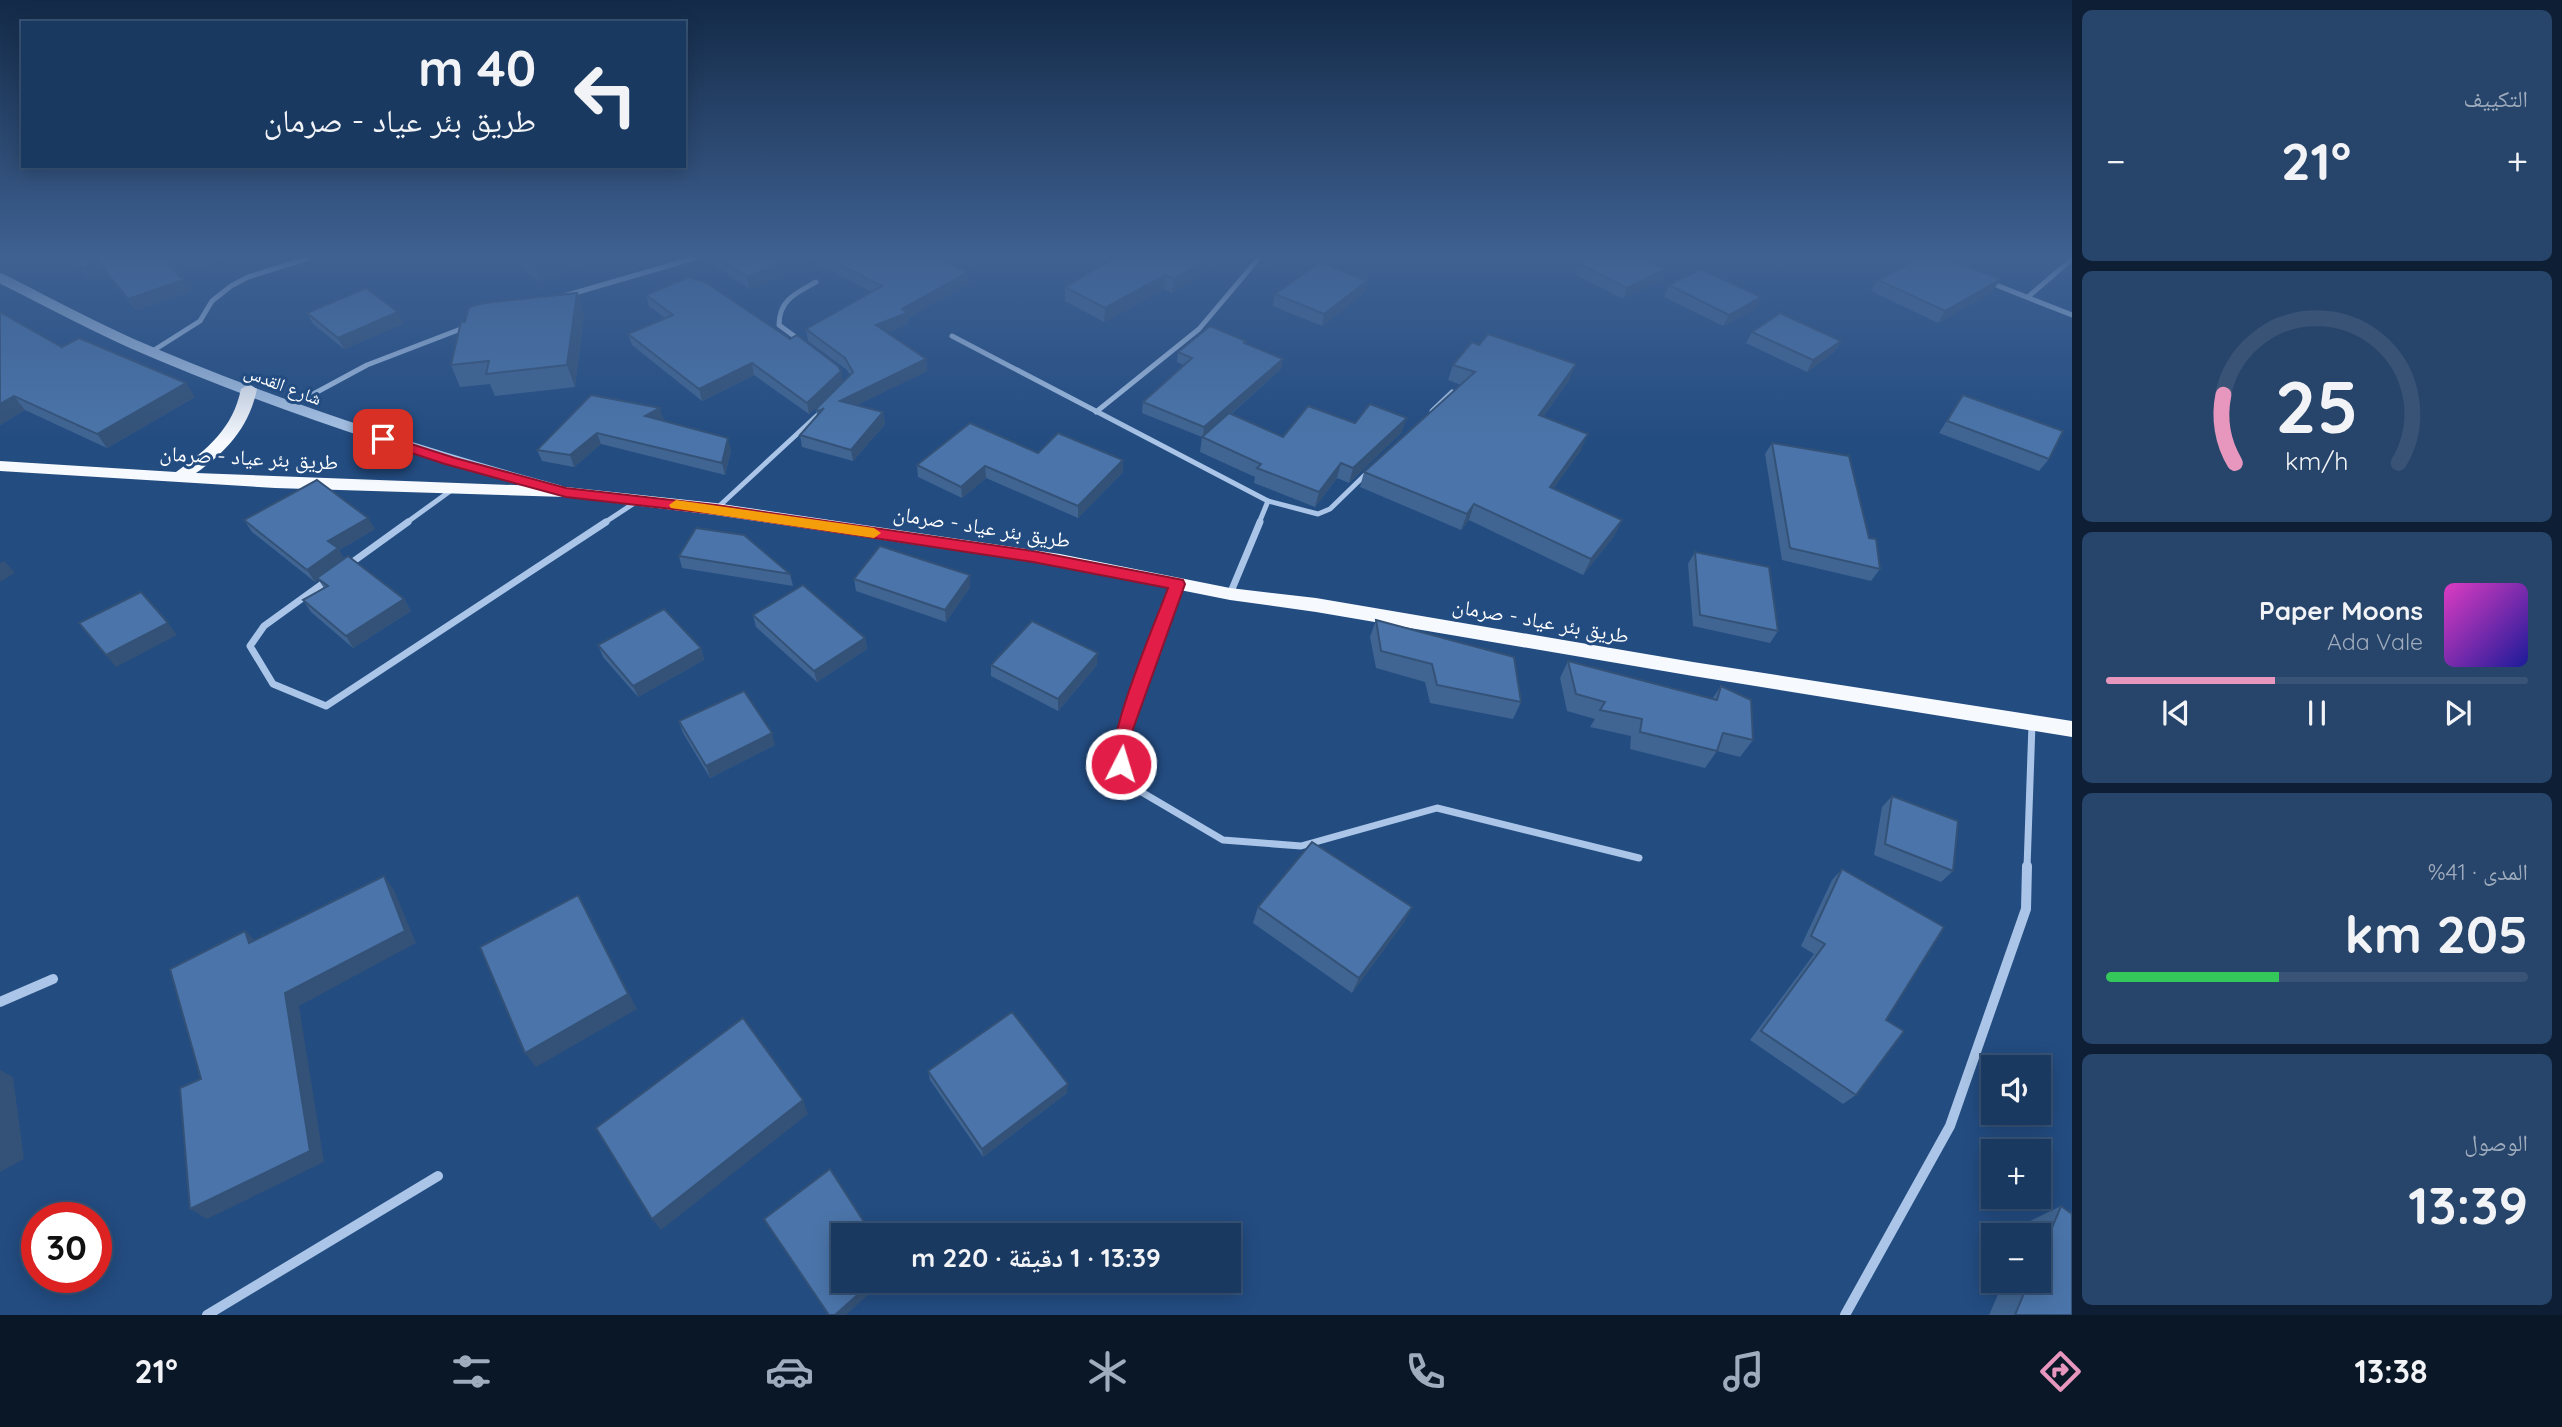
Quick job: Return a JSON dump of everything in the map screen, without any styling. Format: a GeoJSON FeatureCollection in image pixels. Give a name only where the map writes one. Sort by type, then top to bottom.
{"type":"FeatureCollection","features":[{"type":"Feature","properties":{"kind":"highway"},"geometry":{"type":"LineString","coordinates":[[181,476],[212,454],[234,431],[247,409],[249,389]]}},
{"type":"Feature","properties":{"kind":"highway","name":"طريق بئر عياد - صرمان"},"geometry":{"type":"LineString","coordinates":[[0,466],[275,483],[566,492],[716,509],[1060,561],[1230,594],[1316,605],[2072,729]]}},
{"type":"Feature","properties":{"kind":"street","name":"شارع القدس"},"geometry":{"type":"LineString","coordinates":[[84,319],[151,352],[291,406],[439,458],[566,492]]}},
{"type":"Feature","properties":{"kind":"street"},"geometry":{"type":"LineString","coordinates":[[151,352],[201,319]]}},
{"type":"Feature","properties":{"kind":"street"},"geometry":{"type":"LineString","coordinates":[[779,319],[779,325],[812,349]]}},
{"type":"Feature","properties":{"kind":"street"},"geometry":{"type":"LineString","coordinates":[[1096,412],[1199,329],[1207,319]]}},
{"type":"Feature","properties":{"kind":"street"},"geometry":{"type":"LineString","coordinates":[[291,406],[367,365],[476,324]]}},
{"type":"Feature","properties":{"kind":"street"},"geometry":{"type":"LineString","coordinates":[[952,336],[1268,501],[1318,514],[1330,509],[1377,464]]}},
{"type":"Feature","properties":{"kind":"street"},"geometry":{"type":"LineString","coordinates":[[1424,419],[1452,392]]}},
{"type":"Feature","properties":{"kind":"street"},"geometry":{"type":"LineString","coordinates":[[716,509],[831,402]]}},
{"type":"Feature","properties":{"kind":"street"},"geometry":{"type":"LineString","coordinates":[[342,569],[453,489]]}},
{"type":"Feature","properties":{"kind":"street"},"geometry":{"type":"LineString","coordinates":[[331,577],[264,626],[250,646],[273,684],[326,706],[639,500]]}},
{"type":"Feature","properties":{"kind":"street"},"geometry":{"type":"LineString","coordinates":[[1230,594],[1268,501]]}},
{"type":"Feature","properties":{"kind":"street"},"geometry":{"type":"LineString","coordinates":[[1177,584],[1124,732],[1121,764],[1133,787],[1223,840],[1301,846],[1437,808],[1639,858]]}},
{"type":"Feature","properties":{"kind":"street"},"geometry":{"type":"LineString","coordinates":[[1845,1315],[1950,1126],[2026,909],[2032,723]]}},
{"type":"Feature","properties":{"kind":"street"},"geometry":{"type":"LineString","coordinates":[[0,1002],[53,979]]}},
{"type":"Feature","properties":{"kind":"street"},"geometry":{"type":"LineString","coordinates":[[207,1315],[438,1176]]}},
{"type":"Feature","properties":{"kind":"building"},"geometry":{"type":"Polygon","coordinates":[[[0,319],[13,319],[62,347],[79,338],[186,383],[97,434],[14,396],[0,404],[0,319]]]}},
{"type":"Feature","properties":{"kind":"building"},"geometry":{"type":"Polygon","coordinates":[[[315,319],[381,319],[338,338],[315,319]]]}},
{"type":"Feature","properties":{"kind":"building"},"geometry":{"type":"Polygon","coordinates":[[[466,319],[573,319],[567,365],[486,374],[489,361],[451,365],[461,322],[466,319]]]}},
{"type":"Feature","properties":{"kind":"building"},"geometry":{"type":"Polygon","coordinates":[[[663,319],[761,319],[790,339],[797,335],[841,371],[807,403],[752,363],[699,389],[628,334],[663,319]]]}},
{"type":"Feature","properties":{"kind":"building"},"geometry":{"type":"Polygon","coordinates":[[[823,319],[891,319],[876,325],[926,359],[840,401],[883,412],[851,450],[800,435],[824,408],[819,411],[816,409],[853,372],[845,358],[806,329],[823,319]]]}},
{"type":"Feature","properties":{"kind":"building"},"geometry":{"type":"Polygon","coordinates":[[[1771,319],[1794,319],[1841,341],[1813,360],[1752,332],[1771,319]]]}},
{"type":"Feature","properties":{"kind":"building"},"geometry":{"type":"Polygon","coordinates":[[[1210,326],[1283,359],[1204,427],[1143,402],[1192,358],[1178,352],[1210,326]]]}},
{"type":"Feature","properties":{"kind":"building"},"geometry":{"type":"Polygon","coordinates":[[[1488,334],[1576,364],[1539,415],[1588,434],[1550,487],[1622,520],[1591,559],[1474,504],[1467,514],[1364,472],[1475,372],[1453,365],[1472,342],[1479,345],[1488,334]]]}},
{"type":"Feature","properties":{"kind":"building"},"geometry":{"type":"Polygon","coordinates":[[[591,395],[660,408],[645,416],[728,438],[722,463],[597,433],[570,455],[537,450],[591,395]]]}},
{"type":"Feature","properties":{"kind":"building"},"geometry":{"type":"Polygon","coordinates":[[[1963,395],[2063,431],[2049,459],[1947,421],[1963,395]]]}},
{"type":"Feature","properties":{"kind":"building"},"geometry":{"type":"Polygon","coordinates":[[[1370,404],[1407,418],[1353,468],[1341,463],[1319,492],[1257,468],[1261,464],[1202,437],[1229,413],[1283,437],[1308,406],[1355,423],[1370,404]]]}},
{"type":"Feature","properties":{"kind":"building"},"geometry":{"type":"Polygon","coordinates":[[[970,423],[1038,453],[1058,433],[1123,460],[1078,506],[985,466],[961,487],[917,465],[970,423]]]}},
{"type":"Feature","properties":{"kind":"building"},"geometry":{"type":"Polygon","coordinates":[[[1772,443],[1849,456],[1869,538],[1876,539],[1880,569],[1790,548],[1772,443]]]}},
{"type":"Feature","properties":{"kind":"building"},"geometry":{"type":"Polygon","coordinates":[[[317,480],[368,518],[328,541],[338,548],[307,570],[244,520],[317,480]]]}},
{"type":"Feature","properties":{"kind":"building"},"geometry":{"type":"Polygon","coordinates":[[[696,528],[744,535],[790,574],[679,556],[696,528]]]}},
{"type":"Feature","properties":{"kind":"building"},"geometry":{"type":"Polygon","coordinates":[[[880,546],[970,575],[945,610],[854,579],[880,546]]]}},
{"type":"Feature","properties":{"kind":"building"},"geometry":{"type":"Polygon","coordinates":[[[1695,552],[1769,567],[1778,631],[1700,615],[1695,552]]]}},
{"type":"Feature","properties":{"kind":"building"},"geometry":{"type":"Polygon","coordinates":[[[348,556],[404,599],[346,636],[303,600],[328,586],[317,578],[348,556]]]}},
{"type":"Feature","properties":{"kind":"building"},"geometry":{"type":"Polygon","coordinates":[[[803,585],[865,638],[814,671],[753,615],[803,585]]]}},
{"type":"Feature","properties":{"kind":"building"},"geometry":{"type":"Polygon","coordinates":[[[141,592],[168,623],[106,655],[79,623],[141,592]]]}},
{"type":"Feature","properties":{"kind":"building"},"geometry":{"type":"Polygon","coordinates":[[[664,609],[701,648],[633,686],[598,645],[664,609]]]}},
{"type":"Feature","properties":{"kind":"building"},"geometry":{"type":"Polygon","coordinates":[[[1376,620],[1514,657],[1521,702],[1437,685],[1432,664],[1381,651],[1376,620]]]}},
{"type":"Feature","properties":{"kind":"building"},"geometry":{"type":"Polygon","coordinates":[[[1032,621],[1098,653],[1058,699],[991,665],[1032,621]]]}},
{"type":"Feature","properties":{"kind":"building"},"geometry":{"type":"Polygon","coordinates":[[[1568,661],[1717,700],[1721,686],[1751,700],[1753,740],[1723,733],[1717,751],[1640,732],[1642,719],[1600,710],[1605,702],[1576,694],[1568,661]]]}},
{"type":"Feature","properties":{"kind":"building"},"geometry":{"type":"Polygon","coordinates":[[[744,691],[772,733],[706,766],[679,721],[744,691]]]}},
{"type":"Feature","properties":{"kind":"building"},"geometry":{"type":"Polygon","coordinates":[[[1892,796],[1958,821],[1953,871],[1885,844],[1892,796]]]}},
{"type":"Feature","properties":{"kind":"building"},"geometry":{"type":"Polygon","coordinates":[[[1312,842],[1412,907],[1359,978],[1258,907],[1312,842]]]}},
{"type":"Feature","properties":{"kind":"building"},"geometry":{"type":"Polygon","coordinates":[[[1842,869],[1944,927],[1886,1020],[1904,1031],[1856,1095],[1761,1031],[1825,944],[1811,936],[1842,869]]]}},
{"type":"Feature","properties":{"kind":"building"},"geometry":{"type":"Polygon","coordinates":[[[384,876],[405,931],[285,993],[310,1151],[190,1209],[180,1088],[201,1079],[170,969],[245,931],[249,943],[384,876]]]}},
{"type":"Feature","properties":{"kind":"building"},"geometry":{"type":"Polygon","coordinates":[[[578,895],[628,994],[525,1053],[480,947],[578,895]]]}},
{"type":"Feature","properties":{"kind":"building"},"geometry":{"type":"Polygon","coordinates":[[[1012,1012],[1068,1084],[982,1149],[928,1071],[1012,1012]]]}},
{"type":"Feature","properties":{"kind":"building"},"geometry":{"type":"Polygon","coordinates":[[[743,1018],[803,1100],[652,1219],[596,1128],[743,1018]]]}},
{"type":"Feature","properties":{"kind":"building"},"geometry":{"type":"Polygon","coordinates":[[[830,1169],[865,1223],[831,1223],[831,1293],[860,1293],[835,1315],[829,1315],[764,1219],[830,1169]]]}},
{"type":"Feature","properties":{"kind":"building"},"geometry":{"type":"Polygon","coordinates":[[[2061,1206],[2072,1214],[2072,1315],[2015,1315],[2024,1293],[2051,1293],[2051,1230],[2061,1206]]]}},
{"type":"Feature","properties":{"kind":"slow traffic"},"geometry":{"type":"LineString","coordinates":[[676,505],[874,533]]}},
{"type":"Feature","properties":{"kind":"route"},"geometry":{"type":"LineString","coordinates":[[383,439],[450,461],[566,492],[716,509],[1033,556],[1177,584],[1124,732],[1121,764]]}}]}
